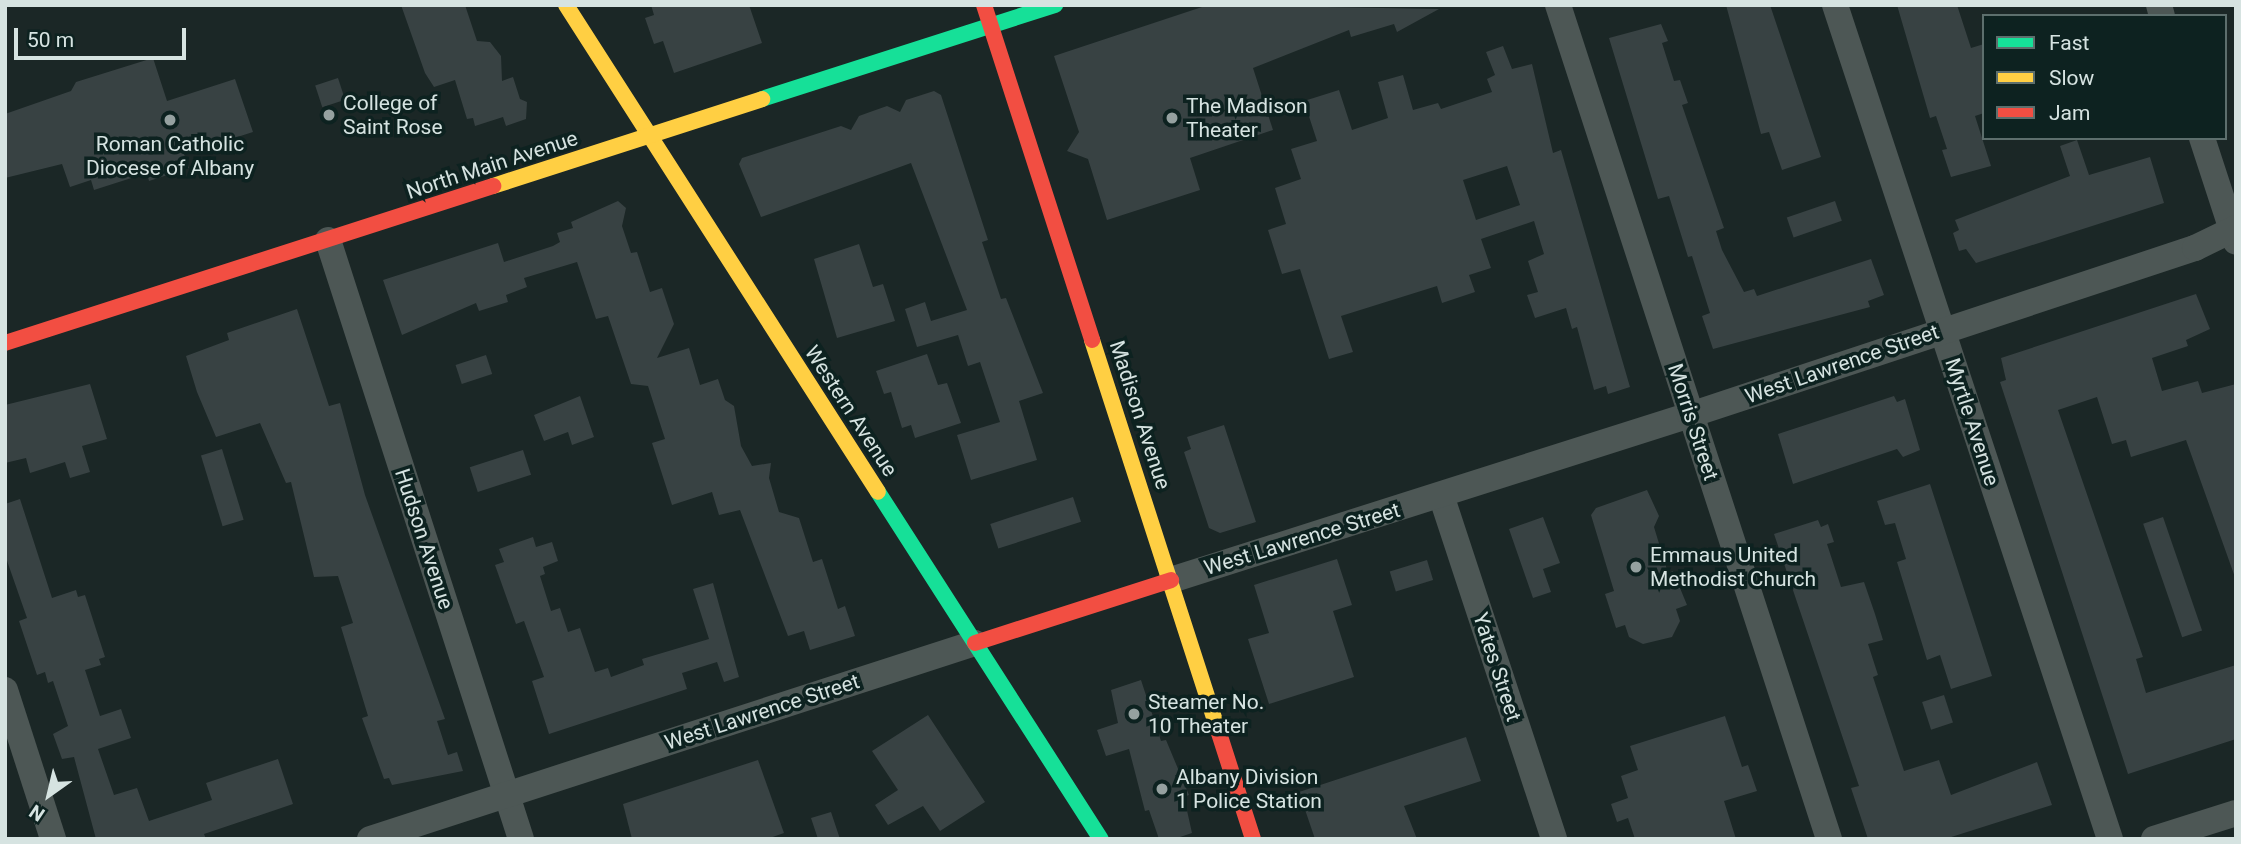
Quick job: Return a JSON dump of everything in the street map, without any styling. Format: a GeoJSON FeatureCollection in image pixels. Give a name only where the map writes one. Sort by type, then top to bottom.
{"type":"FeatureCollection","features":[{"type":"Feature","properties":{"kind":"street","name":"Western Avenue"},"geometry":{"type":"LineString","coordinates":[[566,5],[1101,839]]}},
{"type":"Feature","properties":{"kind":"street","name":"Madison Avenue"},"geometry":{"type":"LineString","coordinates":[[984,5],[1253,839]]}},
{"type":"Feature","properties":{"kind":"street","name":"North Main Avenue"},"geometry":{"type":"LineString","coordinates":[[5,342],[1055,5]]}},
{"type":"Feature","properties":{"kind":"street","name":"Morris Street"},"geometry":{"type":"LineString","coordinates":[[1558,5],[1829,839]]}},
{"type":"Feature","properties":{"kind":"street","name":"Myrtle Avenue"},"geometry":{"type":"LineString","coordinates":[[1835,5],[2110,839]]}},
{"type":"Feature","properties":{"kind":"street"},"geometry":{"type":"LineString","coordinates":[[2203,140],[2234,234]]}},
{"type":"Feature","properties":{"kind":"street","name":"West Lawrence Street"},"geometry":{"type":"LineString","coordinates":[[370,839],[1690,415],[2234,234]]}},
{"type":"Feature","properties":{"kind":"street","name":"Hudson Avenue"},"geometry":{"type":"LineString","coordinates":[[328,240],[521,839]]}},
{"type":"Feature","properties":{"kind":"street","name":"Yates Street"},"geometry":{"type":"LineString","coordinates":[[1441,495],[1554,839]]}},
{"type":"Feature","properties":{"kind":"street"},"geometry":{"type":"LineString","coordinates":[[5,690],[53,839]]}},
{"type":"Feature","properties":{"kind":"street"},"geometry":{"type":"LineString","coordinates":[[2154,839],[2236,813]]}},
{"type":"Feature","properties":{"kind":"building"},"geometry":{"type":"Polygon","coordinates":[[[401,5],[465,5],[477,41],[490,42],[501,56],[502,81],[513,77],[520,99],[527,102],[526,119],[506,126],[503,117],[475,126],[473,118],[467,119],[455,80],[434,87],[425,73],[401,5]]]}},
{"type":"Feature","properties":{"kind":"building"},"geometry":{"type":"Polygon","coordinates":[[[651,5],[749,5],[762,43],[674,73],[663,41],[654,44],[645,18],[654,15],[651,5]]]}},
{"type":"Feature","properties":{"kind":"building"},"geometry":{"type":"Polygon","coordinates":[[[1208,5],[1439,9],[1397,32],[1394,24],[1351,37],[1349,30],[1253,68],[1273,130],[1190,158],[1200,190],[1107,220],[1088,159],[1067,151],[1079,132],[1054,56],[1208,5]]]}},
{"type":"Feature","properties":{"kind":"building"},"geometry":{"type":"Polygon","coordinates":[[[1726,5],[1770,5],[1821,157],[1782,170],[1769,132],[1761,134],[1726,5]]]}},
{"type":"Feature","properties":{"kind":"building"},"geometry":{"type":"Polygon","coordinates":[[[1897,5],[1957,5],[1971,48],[1982,45],[1982,114],[1975,116],[1991,166],[1951,177],[1942,150],[1947,149],[1936,116],[1930,118],[1897,5]]]}},
{"type":"Feature","properties":{"kind":"building"},"geometry":{"type":"Polygon","coordinates":[[[1661,24],[1668,41],[1662,43],[1674,81],[1680,80],[1688,103],[1682,105],[1724,228],[1716,231],[1722,250],[1744,292],[1754,289],[1757,296],[1871,259],[1884,295],[1868,301],[1870,307],[1713,349],[1702,316],[1710,313],[1692,256],[1688,257],[1669,196],[1658,199],[1609,38],[1661,24]]]}},
{"type":"Feature","properties":{"kind":"building"},"geometry":{"type":"Polygon","coordinates":[[[1503,46],[1512,69],[1532,64],[1553,153],[1561,150],[1630,387],[1608,394],[1606,386],[1594,390],[1577,327],[1572,329],[1566,308],[1535,318],[1527,295],[1538,292],[1528,261],[1544,254],[1534,221],[1481,239],[1491,268],[1469,275],[1475,292],[1442,303],[1437,286],[1341,316],[1353,352],[1329,359],[1300,269],[1282,274],[1268,230],[1286,224],[1275,188],[1301,179],[1291,149],[1317,141],[1304,101],[1339,90],[1352,130],[1388,118],[1378,82],[1403,75],[1413,110],[1438,103],[1441,109],[1492,92],[1487,79],[1495,75],[1486,52],[1503,46]],[[1507,166],[1463,180],[1476,220],[1520,205],[1507,166]]]}},
{"type":"Feature","properties":{"kind":"building","name":"Roman Catholic Diocese of Albany"},"geometry":{"type":"Polygon","coordinates":[[[153,58],[167,101],[235,79],[253,132],[184,154],[189,168],[149,181],[147,173],[94,190],[91,180],[70,187],[62,164],[5,178],[5,114],[71,91],[76,82],[153,58]]]}},
{"type":"Feature","properties":{"kind":"building"},"geometry":{"type":"Polygon","coordinates":[[[338,78],[345,100],[322,107],[315,85],[338,78]]]}},
{"type":"Feature","properties":{"kind":"building"},"geometry":{"type":"Polygon","coordinates":[[[934,91],[941,95],[988,240],[982,242],[1001,299],[1006,298],[1043,393],[1019,401],[1037,460],[971,480],[957,435],[1000,422],[980,362],[968,366],[958,335],[917,347],[905,309],[925,302],[931,321],[967,310],[911,163],[761,217],[739,164],[742,158],[841,126],[851,130],[859,116],[887,106],[900,112],[906,100],[934,91]]]}},
{"type":"Feature","properties":{"kind":"building"},"geometry":{"type":"Polygon","coordinates":[[[2077,140],[2089,175],[2150,157],[2164,203],[1976,263],[1966,249],[1959,251],[1953,233],[1959,230],[1955,220],[2070,176],[2060,146],[2077,140]]]}},
{"type":"Feature","properties":{"kind":"building"},"geometry":{"type":"Polygon","coordinates":[[[618,201],[626,208],[622,226],[631,253],[637,252],[650,292],[662,288],[674,324],[657,358],[689,348],[700,385],[718,379],[725,400],[734,406],[741,446],[752,466],[771,463],[769,478],[779,512],[799,518],[813,562],[822,559],[838,609],[845,606],[855,636],[810,650],[804,631],[788,636],[740,510],[719,515],[712,492],[672,505],[652,443],[665,439],[648,386],[631,384],[608,316],[596,319],[577,262],[524,278],[527,287],[506,295],[508,302],[479,311],[476,303],[402,335],[383,280],[498,243],[504,262],[553,246],[560,242],[557,233],[573,228],[571,222],[618,201]]]}},
{"type":"Feature","properties":{"kind":"building"},"geometry":{"type":"Polygon","coordinates":[[[1835,201],[1842,221],[1794,237],[1787,218],[1835,201]]]}},
{"type":"Feature","properties":{"kind":"building"},"geometry":{"type":"Polygon","coordinates":[[[859,244],[873,287],[883,284],[895,321],[837,338],[814,259],[859,244]]]}},
{"type":"Feature","properties":{"kind":"building"},"geometry":{"type":"Polygon","coordinates":[[[2196,294],[2210,329],[2186,340],[2188,346],[2152,358],[2162,391],[2198,381],[2202,393],[2236,384],[2236,580],[2186,440],[2131,457],[2126,440],[2112,444],[2097,397],[2058,410],[2143,657],[2136,659],[2146,693],[2236,665],[2236,739],[2128,774],[2000,382],[2006,380],[2001,358],[2196,294]]]}},
{"type":"Feature","properties":{"kind":"building"},"geometry":{"type":"Polygon","coordinates":[[[297,309],[329,406],[340,403],[365,495],[445,719],[437,721],[448,755],[457,752],[463,771],[392,785],[389,778],[384,779],[362,718],[368,716],[341,627],[353,623],[338,576],[314,577],[291,482],[286,483],[260,423],[216,437],[197,392],[186,356],[229,340],[227,333],[297,309]]]}},
{"type":"Feature","properties":{"kind":"building"},"geometry":{"type":"Polygon","coordinates":[[[927,354],[938,385],[947,383],[961,423],[915,438],[911,425],[902,428],[891,392],[884,394],[876,371],[927,354]]]}},
{"type":"Feature","properties":{"kind":"building"},"geometry":{"type":"Polygon","coordinates":[[[486,355],[492,374],[462,384],[456,365],[486,355]]]}},
{"type":"Feature","properties":{"kind":"building"},"geometry":{"type":"Polygon","coordinates":[[[90,384],[107,439],[82,446],[90,472],[70,478],[65,462],[30,473],[26,458],[5,463],[5,405],[90,384]]]}},
{"type":"Feature","properties":{"kind":"building"},"geometry":{"type":"Polygon","coordinates":[[[580,396],[594,437],[572,445],[568,432],[544,441],[534,415],[580,396]]]}},
{"type":"Feature","properties":{"kind":"building"},"geometry":{"type":"Polygon","coordinates":[[[1894,396],[1897,402],[1905,399],[1920,450],[1903,457],[1897,449],[1793,484],[1778,434],[1894,396]]]}},
{"type":"Feature","properties":{"kind":"building"},"geometry":{"type":"Polygon","coordinates":[[[1224,425],[1256,522],[1220,533],[1209,528],[1184,452],[1191,449],[1187,437],[1224,425]]]}},
{"type":"Feature","properties":{"kind":"building"},"geometry":{"type":"Polygon","coordinates":[[[222,449],[244,520],[223,526],[201,455],[222,449]]]}},
{"type":"Feature","properties":{"kind":"building"},"geometry":{"type":"Polygon","coordinates":[[[523,450],[531,475],[478,492],[470,467],[523,450]]]}},
{"type":"Feature","properties":{"kind":"building"},"geometry":{"type":"Polygon","coordinates":[[[1930,484],[1992,676],[1951,689],[1940,655],[1927,660],[1897,562],[1906,559],[1895,523],[1885,525],[1877,501],[1930,484]]]}},
{"type":"Feature","properties":{"kind":"building","name":"Emmaus United Methodist Church"},"geometry":{"type":"Polygon","coordinates":[[[1647,490],[1659,516],[1654,527],[1668,573],[1673,571],[1687,605],[1676,609],[1680,621],[1672,637],[1643,644],[1629,637],[1625,625],[1616,628],[1605,594],[1614,591],[1591,515],[1596,508],[1647,490]]]}},
{"type":"Feature","properties":{"kind":"building"},"geometry":{"type":"Polygon","coordinates":[[[1073,497],[1081,522],[998,549],[990,524],[1073,497]]]}},
{"type":"Feature","properties":{"kind":"building"},"geometry":{"type":"Polygon","coordinates":[[[20,499],[52,598],[76,590],[78,597],[85,595],[105,657],[99,659],[101,665],[85,670],[100,716],[121,709],[131,738],[98,749],[114,795],[137,788],[149,821],[212,800],[206,783],[278,759],[293,804],[204,834],[206,839],[96,839],[74,757],[62,759],[53,734],[68,726],[53,681],[48,683],[45,672],[37,675],[19,621],[27,618],[5,555],[5,504],[20,499]]]}},
{"type":"Feature","properties":{"kind":"building"},"geometry":{"type":"Polygon","coordinates":[[[1543,517],[1560,563],[1543,569],[1551,592],[1533,598],[1509,529],[1543,517]]]}},
{"type":"Feature","properties":{"kind":"building"},"geometry":{"type":"Polygon","coordinates":[[[2163,517],[2202,630],[2182,637],[2143,524],[2163,517]]]}},
{"type":"Feature","properties":{"kind":"building"},"geometry":{"type":"Polygon","coordinates":[[[1818,520],[1821,527],[1828,524],[1834,542],[1827,544],[1841,587],[1864,582],[1875,614],[1883,640],[1868,644],[1878,675],[1873,677],[1904,771],[1939,760],[1951,795],[2037,762],[2052,805],[1945,839],[1868,839],[1851,788],[1859,786],[1774,534],[1818,520]]]}},
{"type":"Feature","properties":{"kind":"building"},"geometry":{"type":"Polygon","coordinates":[[[533,537],[536,547],[552,542],[558,561],[543,567],[545,574],[540,576],[551,611],[560,608],[568,632],[580,628],[595,672],[608,668],[611,677],[644,665],[642,659],[709,639],[693,589],[713,583],[739,677],[724,682],[717,662],[682,673],[687,689],[549,734],[532,681],[544,677],[524,621],[516,624],[495,565],[504,562],[499,549],[533,537]]]}},
{"type":"Feature","properties":{"kind":"building"},"geometry":{"type":"Polygon","coordinates":[[[1337,559],[1352,605],[1333,611],[1354,677],[1269,704],[1248,639],[1269,633],[1254,585],[1337,559]]]}},
{"type":"Feature","properties":{"kind":"building"},"geometry":{"type":"Polygon","coordinates":[[[1427,560],[1433,580],[1396,591],[1390,571],[1427,560]]]}},
{"type":"Feature","properties":{"kind":"building"},"geometry":{"type":"Polygon","coordinates":[[[1141,680],[1161,741],[1166,740],[1189,795],[1184,797],[1192,833],[1174,839],[1159,839],[1149,810],[1145,811],[1129,749],[1106,756],[1097,730],[1118,723],[1111,690],[1141,680]]]}},
{"type":"Feature","properties":{"kind":"building"},"geometry":{"type":"Polygon","coordinates":[[[1944,695],[1953,723],[1931,730],[1922,702],[1944,695]]]}},
{"type":"Feature","properties":{"kind":"building"},"geometry":{"type":"Polygon","coordinates":[[[928,715],[985,802],[940,831],[923,806],[888,825],[875,805],[898,790],[872,751],[928,715]]]}},
{"type":"Feature","properties":{"kind":"building"},"geometry":{"type":"Polygon","coordinates":[[[1725,716],[1742,767],[1748,765],[1757,791],[1724,801],[1736,839],[1635,839],[1628,818],[1617,822],[1611,804],[1628,798],[1621,776],[1638,770],[1630,746],[1725,716]]]}},
{"type":"Feature","properties":{"kind":"building"},"geometry":{"type":"Polygon","coordinates":[[[1466,737],[1481,781],[1404,806],[1417,839],[1315,839],[1299,792],[1466,737]]]}},
{"type":"Feature","properties":{"kind":"building"},"geometry":{"type":"Polygon","coordinates":[[[758,760],[784,833],[767,839],[632,839],[623,804],[758,760]]]}},
{"type":"Feature","properties":{"kind":"building"},"geometry":{"type":"Polygon","coordinates":[[[831,812],[840,839],[818,839],[811,818],[831,812]]]}},
{"type":"Feature","properties":{"kind":"traffic: fast"},"geometry":{"type":"LineString","coordinates":[[762,99],[1055,5]]}},
{"type":"Feature","properties":{"kind":"traffic: fast"},"geometry":{"type":"LineString","coordinates":[[878,492],[1101,839]]}},
{"type":"Feature","properties":{"kind":"traffic: slow"},"geometry":{"type":"LineString","coordinates":[[566,5],[878,492]]}},
{"type":"Feature","properties":{"kind":"traffic: slow"},"geometry":{"type":"LineString","coordinates":[[493,186],[762,99]]}},
{"type":"Feature","properties":{"kind":"traffic: slow"},"geometry":{"type":"LineString","coordinates":[[1092,340],[1218,730]]}},
{"type":"Feature","properties":{"kind":"traffic: jam"},"geometry":{"type":"LineString","coordinates":[[984,5],[1092,340]]}},
{"type":"Feature","properties":{"kind":"traffic: jam"},"geometry":{"type":"LineString","coordinates":[[5,343],[493,186]]}},
{"type":"Feature","properties":{"kind":"traffic: jam"},"geometry":{"type":"LineString","coordinates":[[975,643],[1171,580]]}},
{"type":"Feature","properties":{"kind":"traffic: jam"},"geometry":{"type":"LineString","coordinates":[[1218,730],[1253,839]]}},
{"type":"Feature","properties":{"kind":"place","name":"College of Saint Rose"},"geometry":{"type":"Point","coordinates":[329,115]}},
{"type":"Feature","properties":{"kind":"place","name":"The Madison Theater"},"geometry":{"type":"Point","coordinates":[1172,118]}},
{"type":"Feature","properties":{"kind":"place","name":"Roman Catholic Diocese of Albany"},"geometry":{"type":"Point","coordinates":[170,120]}},
{"type":"Feature","properties":{"kind":"place","name":"Emmaus United Methodist Church"},"geometry":{"type":"Point","coordinates":[1636,567]}},
{"type":"Feature","properties":{"kind":"place","name":"Steamer No. 10 Theater"},"geometry":{"type":"Point","coordinates":[1134,714]}},
{"type":"Feature","properties":{"kind":"place","name":"Albany Division 1 Police Station"},"geometry":{"type":"Point","coordinates":[1162,789]}}]}
